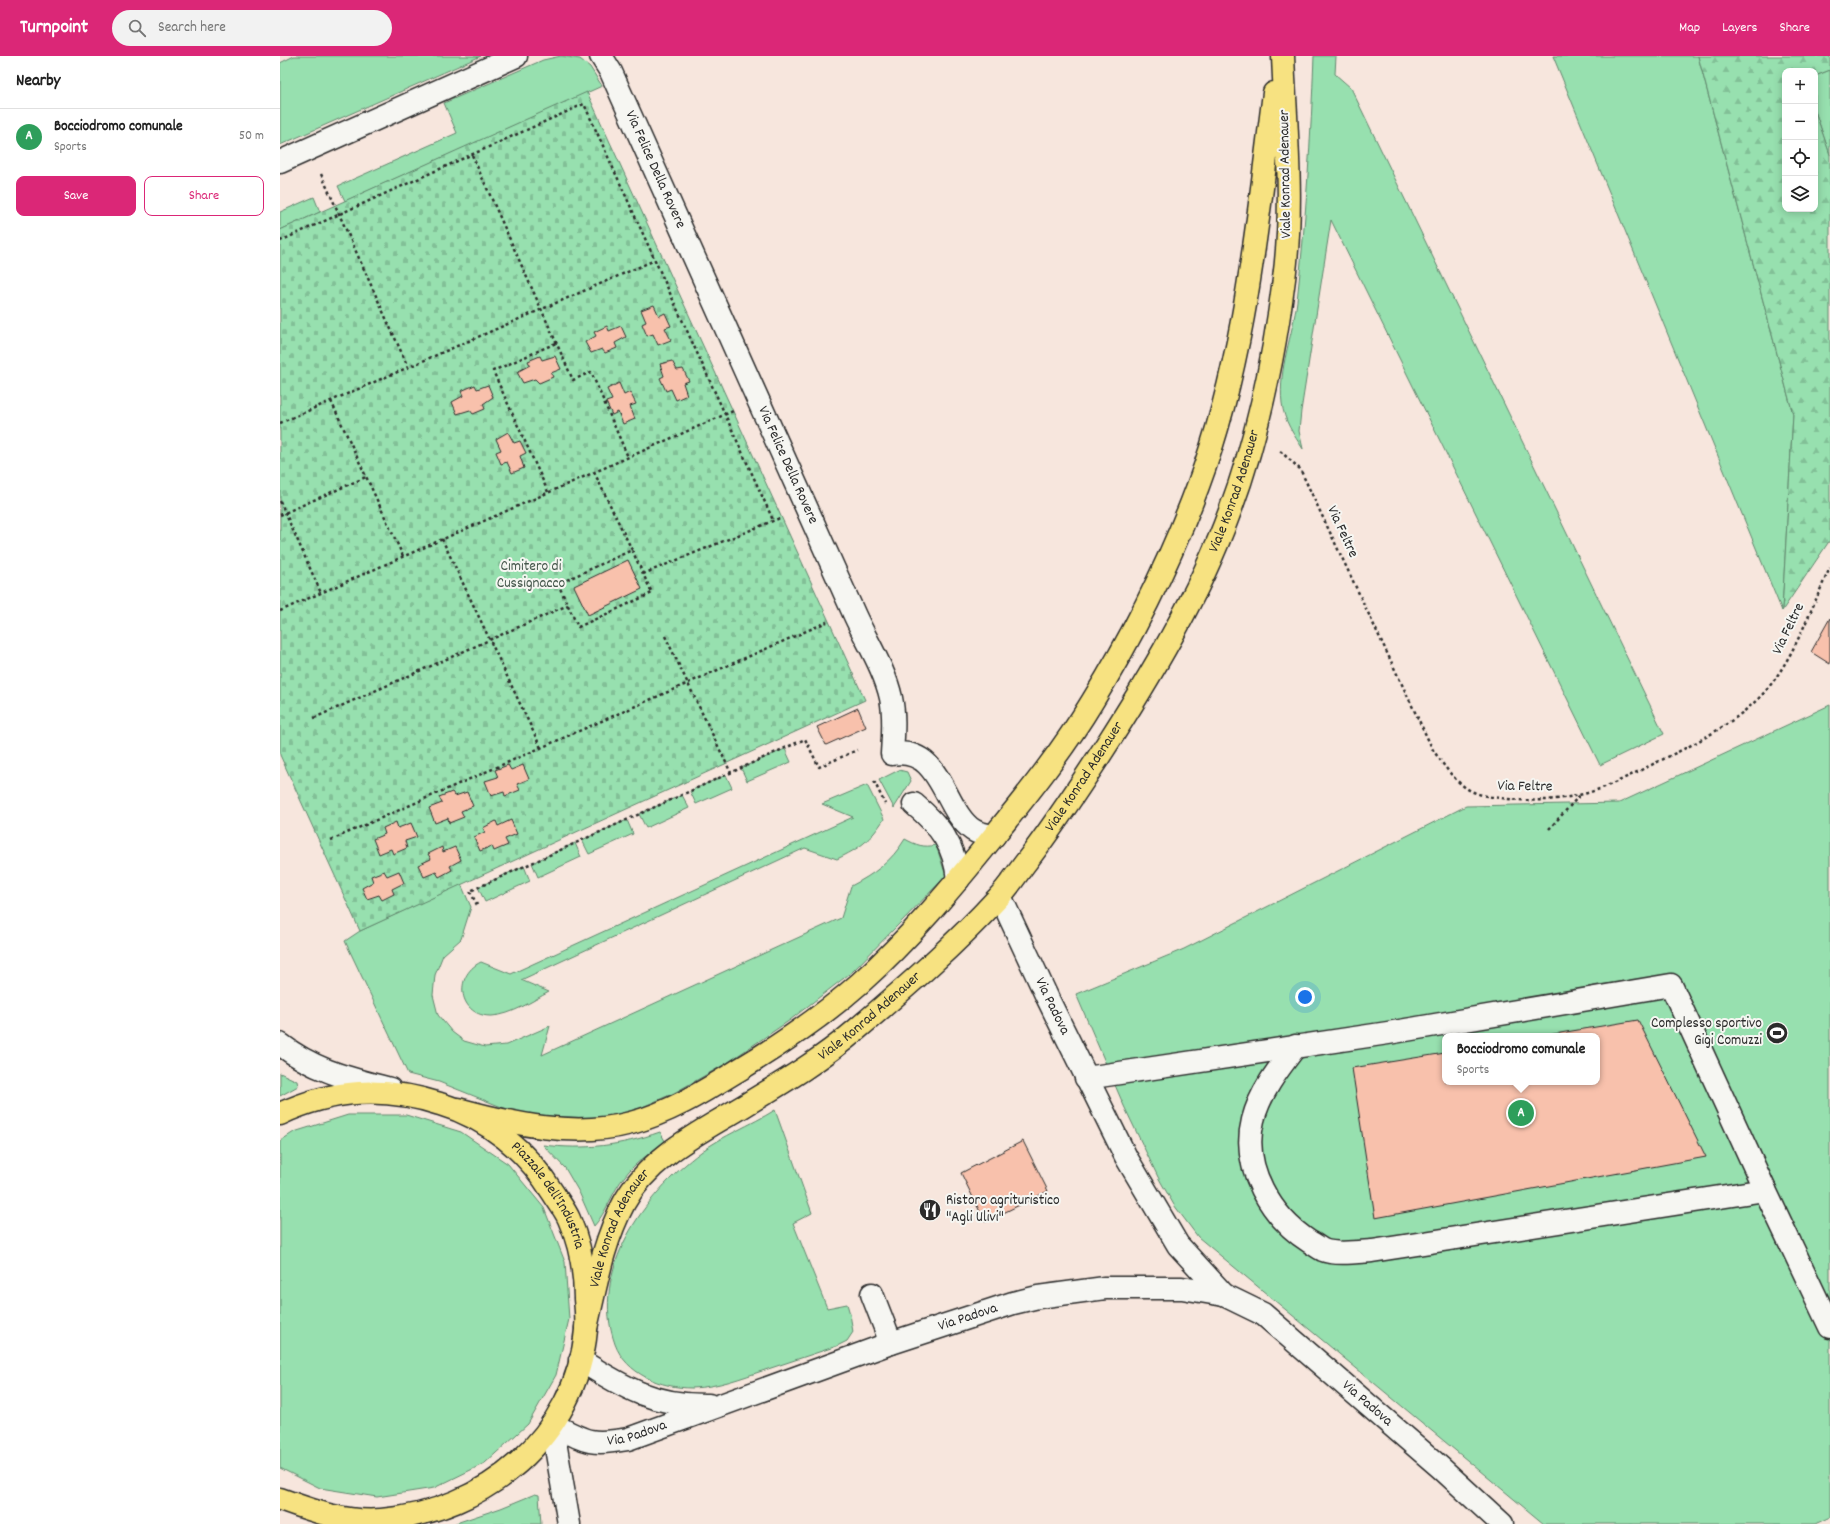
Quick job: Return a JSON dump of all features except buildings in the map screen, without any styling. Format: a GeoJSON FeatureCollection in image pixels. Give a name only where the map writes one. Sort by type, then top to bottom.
{"type":"FeatureCollection","features":[{"type":"Feature","properties":{"kind":"main road","name":"Viale Konrad Adenauer"},"geometry":{"type":"LineString","coordinates":[[458,1109],[509,1123],[593,1129],[628,1124],[665,1112],[785,1041],[859,984],[922,921],[958,880],[1034,786],[1092,704],[1148,602],[1176,543],[1199,483],[1223,409],[1240,335],[1279,56]]}},
{"type":"Feature","properties":{"kind":"main road","name":"Viale Konrad Adenauer"},"geometry":{"type":"LineString","coordinates":[[586,1328],[600,1265],[610,1232],[626,1199],[648,1171],[671,1150],[786,1081],[832,1051],[906,987],[1000,896],[1043,840],[1077,790],[1157,661],[1195,590],[1230,513],[1256,432],[1272,353],[1285,276],[1290,210],[1283,56]]}},
{"type":"Feature","properties":{"kind":"main road","name":"Piazzale dell'Industria"},"geometry":{"type":"LineString","coordinates":[[280,1114],[304,1102],[358,1092],[413,1095],[458,1109],[500,1133],[540,1171],[569,1219],[585,1272],[586,1328],[580,1360],[570,1391],[552,1424],[526,1456],[495,1482],[459,1502],[420,1515],[380,1520],[329,1519],[280,1499]]}},
{"type":"Feature","properties":{"kind":"street"},"geometry":{"type":"LineString","coordinates":[[280,162],[516,56]]}},
{"type":"Feature","properties":{"kind":"street","name":"Via Felice Della Rovere"},"geometry":{"type":"LineString","coordinates":[[600,56],[611,72],[884,677],[891,697],[893,713],[892,754],[903,752],[911,754],[927,765],[942,784],[967,824],[973,830],[994,836]]}},
{"type":"Feature","properties":{"kind":"street"},"geometry":{"type":"LineString","coordinates":[[914,804],[941,830],[952,849],[958,880]]}},
{"type":"Feature","properties":{"kind":"street","name":"Via Padova"},"geometry":{"type":"LineString","coordinates":[[1000,896],[1086,1078],[1126,1157],[1178,1245],[1224,1295]]}},
{"type":"Feature","properties":{"kind":"street"},"geometry":{"type":"LineString","coordinates":[[1086,1078],[1388,1033],[1671,985],[1830,1327]]}},
{"type":"Feature","properties":{"kind":"street"},"geometry":{"type":"LineString","coordinates":[[280,1044],[299,1058],[336,1075],[413,1095]]}},
{"type":"Feature","properties":{"kind":"street"},"geometry":{"type":"LineString","coordinates":[[1296,1046],[1273,1076],[1253,1119],[1251,1138],[1253,1159],[1267,1201],[1280,1218],[1298,1234],[1324,1250],[1349,1252],[1372,1251],[1765,1190]]}},
{"type":"Feature","properties":{"kind":"street","name":"Via Padova"},"geometry":{"type":"LineString","coordinates":[[552,1424],[581,1440],[596,1443],[628,1439],[892,1343],[1013,1303],[1054,1295],[1105,1288],[1182,1288],[1224,1295],[1263,1314],[1441,1468],[1502,1524]]}},
{"type":"Feature","properties":{"kind":"street"},"geometry":{"type":"LineString","coordinates":[[872,1294],[892,1343]]}},
{"type":"Feature","properties":{"kind":"street","name":"Via Padova"},"geometry":{"type":"LineString","coordinates":[[580,1360],[614,1382],[642,1395],[667,1402],[693,1405],[722,1405]]}},
{"type":"Feature","properties":{"kind":"street"},"geometry":{"type":"LineString","coordinates":[[552,1424],[569,1524]]}},
{"type":"Feature","properties":{"kind":"path"},"geometry":{"type":"LineString","coordinates":[[280,241],[584,104],[773,520]]}},
{"type":"Feature","properties":{"kind":"path"},"geometry":{"type":"LineString","coordinates":[[472,155],[573,380],[591,372],[628,457]]}},
{"type":"Feature","properties":{"kind":"path"},"geometry":{"type":"LineString","coordinates":[[329,190],[408,367]]}},
{"type":"Feature","properties":{"kind":"path"},"geometry":{"type":"LineString","coordinates":[[280,423],[655,260]]}},
{"type":"Feature","properties":{"kind":"path"},"geometry":{"type":"LineString","coordinates":[[548,492],[493,371],[556,343]]}},
{"type":"Feature","properties":{"kind":"path"},"geometry":{"type":"LineString","coordinates":[[331,401],[403,556]]}},
{"type":"Feature","properties":{"kind":"path"},"geometry":{"type":"LineString","coordinates":[[280,611],[733,411]]}},
{"type":"Feature","properties":{"kind":"path","name":"Via Feltre"},"geometry":{"type":"LineString","coordinates":[[1256,432],[1300,469],[1433,750],[1449,773],[1467,789],[1490,797],[1517,801],[1546,801],[1580,795],[1607,786],[1695,744],[1728,723],[1759,697],[1785,663],[1830,568]]}},
{"type":"Feature","properties":{"kind":"path"},"geometry":{"type":"LineString","coordinates":[[594,472],[632,550],[652,592],[578,627],[558,584],[632,550]]}},
{"type":"Feature","properties":{"kind":"path"},"geometry":{"type":"LineString","coordinates":[[280,515],[366,477]]}},
{"type":"Feature","properties":{"kind":"path"},"geometry":{"type":"LineString","coordinates":[[280,502],[321,592]]}},
{"type":"Feature","properties":{"kind":"path"},"geometry":{"type":"LineString","coordinates":[[643,574],[781,517]]}},
{"type":"Feature","properties":{"kind":"path"},"geometry":{"type":"LineString","coordinates":[[442,539],[541,748]]}},
{"type":"Feature","properties":{"kind":"path"},"geometry":{"type":"LineString","coordinates":[[314,718],[568,605]]}},
{"type":"Feature","properties":{"kind":"path"},"geometry":{"type":"LineString","coordinates":[[331,840],[829,621]]}},
{"type":"Feature","properties":{"kind":"path"},"geometry":{"type":"LineString","coordinates":[[665,636],[731,773]]}},
{"type":"Feature","properties":{"kind":"path"},"geometry":{"type":"LineString","coordinates":[[477,905],[470,891],[805,739],[819,767],[858,750]]}},
{"type":"Feature","properties":{"kind":"path"},"geometry":{"type":"LineString","coordinates":[[874,781],[886,806]]}},
{"type":"Feature","properties":{"kind":"path"},"geometry":{"type":"LineString","coordinates":[[1549,829],[1580,795]]}},
{"type":"Feature","properties":{"kind":"green space"},"geometry":{"type":"Polygon","coordinates":[[[294,56],[481,56],[280,145],[280,63],[294,56]]]}},
{"type":"Feature","properties":{"kind":"green space"},"geometry":{"type":"Polygon","coordinates":[[[561,56],[580,59],[590,67],[602,86],[345,201],[338,186],[457,133],[444,103],[543,60],[561,56]]]}},
{"type":"Feature","properties":{"kind":"green space"},"geometry":{"type":"Polygon","coordinates":[[[1314,56],[1336,56],[1335,74],[1351,88],[1664,734],[1600,765],[1331,220],[1301,411],[1299,431],[1303,449],[1287,422],[1283,410],[1281,390],[1286,352],[1297,301],[1308,178],[1314,56]]]}},
{"type":"Feature","properties":{"kind":"green space"},"geometry":{"type":"Polygon","coordinates":[[[1553,56],[1698,56],[1793,414],[1782,611],[1553,56]]]}},
{"type":"Feature","properties":{"kind":"green space"},"geometry":{"type":"Polygon","coordinates":[[[1698,56],[1830,56],[1830,70],[1818,75],[1818,68],[1782,68],[1782,212],[1818,212],[1818,120],[1830,155],[1830,540],[1782,611],[1793,414],[1698,56]]]}},
{"type":"Feature","properties":{"kind":"green space"},"geometry":{"type":"Polygon","coordinates":[[[1830,70],[1830,155],[1818,120],[1818,75],[1830,70]]]}},
{"type":"Feature","properties":{"kind":"green space","name":"Cimitero di Cussignacco"},"geometry":{"type":"Polygon","coordinates":[[[587,92],[865,700],[360,931],[280,755],[280,230],[587,92]]]}},
{"type":"Feature","properties":{"kind":"green space"},"geometry":{"type":"Polygon","coordinates":[[[314,197],[320,212],[280,230],[280,212],[314,197]]]}},
{"type":"Feature","properties":{"kind":"green space"},"geometry":{"type":"Polygon","coordinates":[[[1830,705],[1830,1517],[1815,1524],[1544,1524],[1198,1237],[1174,1205],[1158,1177],[1124,1106],[1076,994],[1184,949],[1466,806],[1619,803],[1830,705]]]}},
{"type":"Feature","properties":{"kind":"green space"},"geometry":{"type":"Polygon","coordinates":[[[785,749],[791,762],[747,781],[741,768],[785,749]]]}},
{"type":"Feature","properties":{"kind":"green space"},"geometry":{"type":"Polygon","coordinates":[[[899,770],[907,772],[911,781],[894,808],[879,780],[899,770]]]}},
{"type":"Feature","properties":{"kind":"green space"},"geometry":{"type":"Polygon","coordinates":[[[726,775],[732,788],[696,804],[690,791],[726,775]]]}},
{"type":"Feature","properties":{"kind":"green space"},"geometry":{"type":"Polygon","coordinates":[[[867,785],[884,819],[874,833],[864,843],[852,851],[837,859],[805,848],[521,980],[549,992],[507,1013],[492,1016],[481,1015],[472,1010],[466,1003],[463,995],[463,986],[466,976],[472,968],[481,962],[511,974],[853,817],[822,804],[867,785]]]}},
{"type":"Feature","properties":{"kind":"green space"},"geometry":{"type":"Polygon","coordinates":[[[682,795],[689,808],[646,828],[639,814],[682,795]]]}},
{"type":"Feature","properties":{"kind":"green space"},"geometry":{"type":"Polygon","coordinates":[[[627,820],[633,834],[589,854],[582,840],[627,820]]]}},
{"type":"Feature","properties":{"kind":"green space"},"geometry":{"type":"Polygon","coordinates":[[[905,839],[920,845],[936,845],[946,876],[853,971],[790,1020],[727,1063],[674,1093],[638,1109],[601,1118],[539,1116],[509,1110],[439,1082],[408,1074],[345,941],[360,931],[461,884],[471,907],[461,939],[443,955],[435,975],[433,995],[438,1015],[452,1032],[464,1041],[485,1047],[506,1045],[550,1026],[542,1055],[841,918],[851,886],[867,877],[888,861],[905,839]]]}},
{"type":"Feature","properties":{"kind":"green space"},"geometry":{"type":"Polygon","coordinates":[[[575,843],[581,857],[538,877],[532,863],[575,843]]]}},
{"type":"Feature","properties":{"kind":"green space"},"geometry":{"type":"Polygon","coordinates":[[[524,866],[530,881],[485,902],[478,887],[524,866]]]}},
{"type":"Feature","properties":{"kind":"green space"},"geometry":{"type":"Polygon","coordinates":[[[280,1073],[297,1081],[298,1086],[280,1096],[280,1073]]]}},
{"type":"Feature","properties":{"kind":"green space"},"geometry":{"type":"Polygon","coordinates":[[[775,1110],[812,1213],[793,1223],[827,1308],[847,1304],[853,1332],[847,1341],[837,1346],[720,1384],[692,1388],[680,1387],[657,1382],[646,1377],[627,1364],[620,1355],[615,1344],[609,1316],[609,1289],[616,1262],[627,1236],[642,1212],[660,1190],[701,1152],[709,1146],[775,1110]]]}},
{"type":"Feature","properties":{"kind":"green space"},"geometry":{"type":"Polygon","coordinates":[[[348,1115],[406,1115],[461,1132],[508,1164],[544,1208],[565,1262],[569,1319],[556,1375],[528,1424],[485,1463],[434,1488],[377,1497],[320,1488],[280,1468],[280,1141],[294,1132],[348,1115]]]}},
{"type":"Feature","properties":{"kind":"green space"},"geometry":{"type":"Polygon","coordinates":[[[660,1132],[665,1141],[629,1171],[616,1188],[599,1220],[594,1226],[579,1192],[565,1168],[543,1145],[573,1147],[602,1146],[631,1141],[660,1132]]]}},
{"type":"Feature","properties":{"kind":"green space"},"geometry":{"type":"Polygon","coordinates":[[[535,1494],[539,1495],[541,1524],[453,1524],[501,1508],[535,1494]]]}},
{"type":"Feature","properties":{"kind":"place","name":"Complesso sportivo Gigi Comuzzi"},"geometry":{"type":"Point","coordinates":[1777,1033]}},
{"type":"Feature","properties":{"kind":"place","name":"Bocciodromo comunale"},"geometry":{"type":"Point","coordinates":[1521,1113]}},
{"type":"Feature","properties":{"kind":"place","name":"Ristoro agrituristico \"Agli Ulivi\""},"geometry":{"type":"Point","coordinates":[930,1210]}}]}
